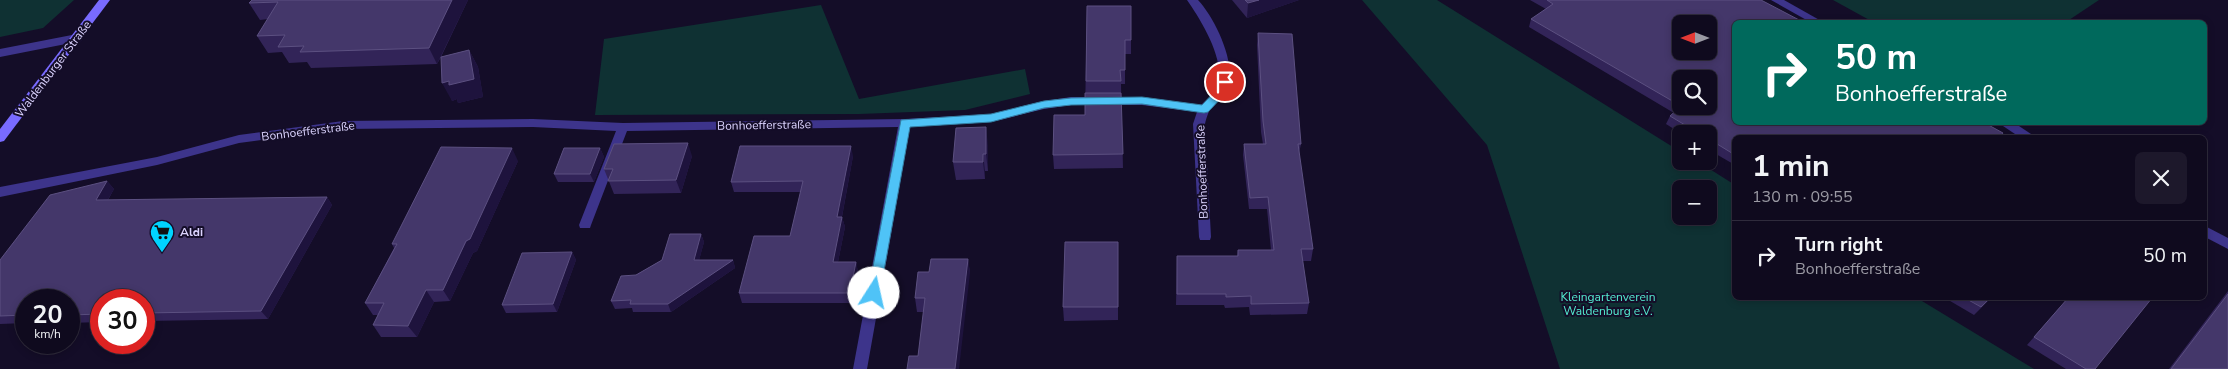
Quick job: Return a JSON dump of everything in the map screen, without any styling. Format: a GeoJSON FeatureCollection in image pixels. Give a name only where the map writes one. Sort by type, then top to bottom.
{"type":"FeatureCollection","features":[{"type":"Feature","properties":{"kind":"street","name":"Waldenburger Straße"},"geometry":{"type":"LineString","coordinates":[[0,138],[105,0]]}},
{"type":"Feature","properties":{"kind":"street","name":"Bonhoefferstraße"},"geometry":{"type":"LineString","coordinates":[[1192,0],[1199,6],[1219,44],[1225,82],[1222,90],[1204,109],[1199,124],[1205,237]]}},
{"type":"Feature","properties":{"kind":"street"},"geometry":{"type":"LineString","coordinates":[[1776,0],[1814,20]]}},
{"type":"Feature","properties":{"kind":"street"},"geometry":{"type":"LineString","coordinates":[[0,53],[77,38]]}},
{"type":"Feature","properties":{"kind":"street","name":"Bonhoefferstraße"},"geometry":{"type":"LineString","coordinates":[[0,192],[157,161],[239,139],[343,125],[533,123],[623,127],[905,123],[991,118],[1044,105],[1071,101],[1142,101],[1204,109]]}},
{"type":"Feature","properties":{"kind":"street"},"geometry":{"type":"LineString","coordinates":[[860,369],[905,123]]}},
{"type":"Feature","properties":{"kind":"street"},"geometry":{"type":"LineString","coordinates":[[2008,125],[2026,135]]}},
{"type":"Feature","properties":{"kind":"street"},"geometry":{"type":"LineString","coordinates":[[584,225],[623,127]]}},
{"type":"Feature","properties":{"kind":"street"},"geometry":{"type":"LineString","coordinates":[[2207,232],[2228,244]]}},
{"type":"Feature","properties":{"kind":"green space"},"geometry":{"type":"Polygon","coordinates":[[[0,0],[74,0],[43,28],[0,37],[0,0]]]}},
{"type":"Feature","properties":{"kind":"green space","name":"Kleingartenverein Waldenburg e.V."},"geometry":{"type":"Polygon","coordinates":[[[1362,0],[1437,0],[1672,146],[1672,170],[1711,170],[1732,183],[1732,300],[1920,300],[2034,369],[1560,369],[1487,145],[1362,0]]]}},
{"type":"Feature","properties":{"kind":"green space"},"geometry":{"type":"Polygon","coordinates":[[[1833,0],[2099,0],[2069,20],[1869,20],[1833,0]]]}},
{"type":"Feature","properties":{"kind":"green space"},"geometry":{"type":"Polygon","coordinates":[[[821,5],[859,99],[1025,69],[1030,94],[965,110],[859,114],[595,115],[604,39],[821,5]]]}},
{"type":"Feature","properties":{"kind":"building"},"geometry":{"type":"Polygon","coordinates":[[[252,0],[452,0],[429,48],[300,52],[304,46],[278,47],[285,35],[257,36],[278,2],[249,3],[252,0]]]}},
{"type":"Feature","properties":{"kind":"building"},"geometry":{"type":"Polygon","coordinates":[[[1245,0],[1259,0],[1248,3],[1245,0]]]}},
{"type":"Feature","properties":{"kind":"building"},"geometry":{"type":"Polygon","coordinates":[[[1547,0],[1761,0],[1799,20],[1732,20],[1732,125],[1988,125],[2003,133],[2001,135],[1732,135],[1732,153],[1717,144],[1717,125],[1685,125],[1670,116],[1672,114],[1717,115],[1717,70],[1672,70],[1672,101],[1531,19],[1553,4],[1547,0]]]}},
{"type":"Feature","properties":{"kind":"building"},"geometry":{"type":"Polygon","coordinates":[[[1087,6],[1131,6],[1131,40],[1125,40],[1125,70],[1120,70],[1121,81],[1086,81],[1087,6]]]}},
{"type":"Feature","properties":{"kind":"building"},"geometry":{"type":"Polygon","coordinates":[[[1258,33],[1292,34],[1301,144],[1298,144],[1313,249],[1301,249],[1309,303],[1251,304],[1251,296],[1226,297],[1226,294],[1177,294],[1177,256],[1238,256],[1238,250],[1274,250],[1268,197],[1250,198],[1244,144],[1266,144],[1258,33]]]}},
{"type":"Feature","properties":{"kind":"building"},"geometry":{"type":"Polygon","coordinates":[[[469,50],[474,79],[449,85],[449,81],[442,83],[441,57],[469,50]]]}},
{"type":"Feature","properties":{"kind":"building"},"geometry":{"type":"Polygon","coordinates":[[[1085,93],[1121,93],[1123,154],[1053,155],[1054,115],[1085,115],[1085,93]]]}},
{"type":"Feature","properties":{"kind":"building"},"geometry":{"type":"Polygon","coordinates":[[[986,127],[986,154],[983,154],[983,162],[953,162],[956,128],[986,127]]]}},
{"type":"Feature","properties":{"kind":"building"},"geometry":{"type":"Polygon","coordinates":[[[688,143],[676,180],[608,181],[613,169],[604,169],[614,144],[688,143]]]}},
{"type":"Feature","properties":{"kind":"building"},"geometry":{"type":"Polygon","coordinates":[[[740,146],[851,146],[837,217],[842,217],[833,262],[856,262],[850,293],[739,293],[754,236],[790,236],[803,181],[731,182],[740,146]]]}},
{"type":"Feature","properties":{"kind":"building"},"geometry":{"type":"Polygon","coordinates":[[[441,147],[512,148],[470,239],[466,241],[443,290],[426,290],[408,326],[373,325],[384,303],[365,303],[397,244],[392,244],[441,147]]]}},
{"type":"Feature","properties":{"kind":"building"},"geometry":{"type":"Polygon","coordinates":[[[564,148],[600,148],[590,174],[554,174],[564,148]]]}},
{"type":"Feature","properties":{"kind":"building","name":"Aldi"},"geometry":{"type":"Polygon","coordinates":[[[107,181],[96,200],[327,197],[261,311],[155,313],[155,289],[90,289],[90,314],[80,315],[80,289],[15,289],[15,315],[0,316],[0,260],[50,195],[107,181]]]}},
{"type":"Feature","properties":{"kind":"building"},"geometry":{"type":"Polygon","coordinates":[[[670,234],[701,234],[694,260],[733,260],[668,304],[630,304],[631,300],[611,301],[621,276],[636,275],[662,260],[670,234]]]}},
{"type":"Feature","properties":{"kind":"building"},"geometry":{"type":"Polygon","coordinates":[[[1065,242],[1118,242],[1118,307],[1063,307],[1065,242]]]}},
{"type":"Feature","properties":{"kind":"building"},"geometry":{"type":"Polygon","coordinates":[[[572,252],[553,304],[502,305],[522,253],[572,252]]]}},
{"type":"Feature","properties":{"kind":"building"},"geometry":{"type":"Polygon","coordinates":[[[931,259],[968,259],[955,369],[907,369],[909,356],[918,356],[925,298],[915,298],[918,272],[929,272],[931,259]]]}},
{"type":"Feature","properties":{"kind":"building"},"geometry":{"type":"Polygon","coordinates":[[[2228,294],[2228,369],[2171,369],[2228,294]]]}},
{"type":"Feature","properties":{"kind":"building"},"geometry":{"type":"Polygon","coordinates":[[[1969,300],[1988,300],[1981,307],[1969,300]]]}},
{"type":"Feature","properties":{"kind":"building"},"geometry":{"type":"Polygon","coordinates":[[[2066,300],[2150,300],[2095,369],[2086,369],[2034,337],[2066,300]]]}},
{"type":"Feature","properties":{"kind":"place","name":"Aldi"},"geometry":{"type":"Point","coordinates":[162,253]}},
{"type":"Feature","properties":{"kind":"route"},"geometry":{"type":"LineString","coordinates":[[874,293],[905,123],[991,118],[1044,105],[1071,101],[1142,101],[1204,109],[1222,90],[1225,82]]}}]}
